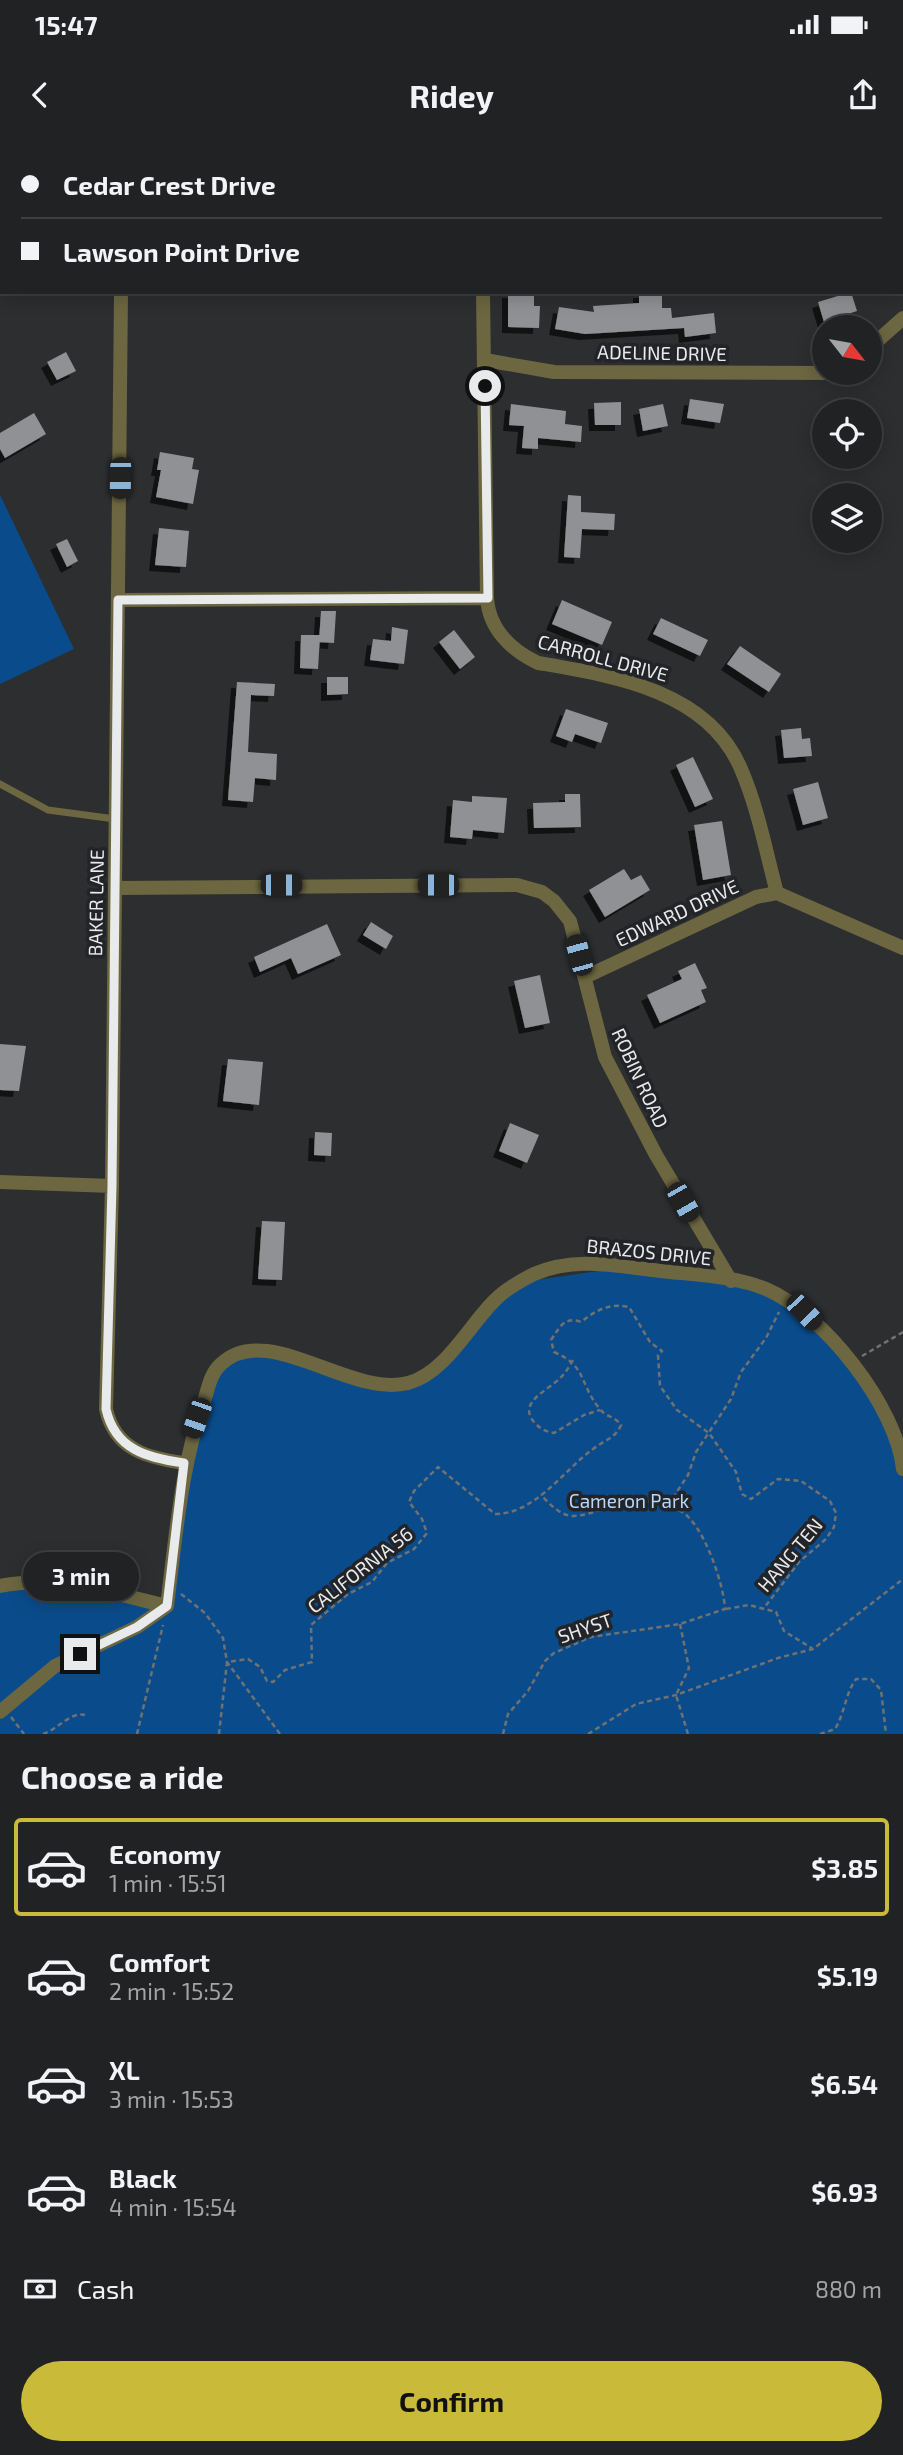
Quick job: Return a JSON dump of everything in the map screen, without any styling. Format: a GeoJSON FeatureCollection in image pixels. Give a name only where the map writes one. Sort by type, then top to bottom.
{"type":"FeatureCollection","features":[{"type":"Feature","properties":{"kind":"street","name":"BAKER LANE"},"geometry":{"type":"LineString","coordinates":[[121,294],[108,1419],[113,1429],[135,1452],[146,1457],[184,1463]]}},
{"type":"Feature","properties":{"kind":"street","name":"CARROLL DRIVE"},"geometry":{"type":"LineString","coordinates":[[484,294],[488,598],[493,622],[503,637],[525,657],[653,690],[689,707],[705,719],[729,747],[741,767],[777,893]]}},
{"type":"Feature","properties":{"kind":"street"},"geometry":{"type":"LineString","coordinates":[[882,336],[903,318]]}},
{"type":"Feature","properties":{"kind":"street","name":"ADELINE DRIVE"},"geometry":{"type":"LineString","coordinates":[[485,360],[554,372],[812,373]]}},
{"type":"Feature","properties":{"kind":"street"},"geometry":{"type":"LineString","coordinates":[[118,600],[488,598]]}},
{"type":"Feature","properties":{"kind":"street","name":"ROBIN ROAD"},"geometry":{"type":"LineString","coordinates":[[115,888],[529,887],[541,892],[563,910],[574,933],[597,1034],[605,1057],[656,1155],[731,1281]]}},
{"type":"Feature","properties":{"kind":"street"},"geometry":{"type":"LineString","coordinates":[[777,893],[903,948]]}},
{"type":"Feature","properties":{"kind":"street","name":"EDWARD DRIVE"},"geometry":{"type":"LineString","coordinates":[[585,977],[756,897],[777,893]]}},
{"type":"Feature","properties":{"kind":"street"},"geometry":{"type":"LineString","coordinates":[[0,1182],[112,1186]]}},
{"type":"Feature","properties":{"kind":"street","name":"BRAZOS DRIVE"},"geometry":{"type":"LineString","coordinates":[[167,1606],[184,1463],[214,1373],[237,1353],[255,1349],[269,1350],[369,1384],[407,1383],[433,1372],[504,1292],[551,1268],[606,1263],[731,1281],[765,1288],[785,1298],[804,1312],[850,1363],[884,1408],[896,1434],[903,1469]]}},
{"type":"Feature","properties":{"kind":"street"},"geometry":{"type":"LineString","coordinates":[[0,1586],[51,1581],[72,1583],[167,1606]]}},
{"type":"Feature","properties":{"kind":"street"},"geometry":{"type":"LineString","coordinates":[[3,1710],[55,1666],[137,1627],[167,1606]]}},
{"type":"Feature","properties":{"kind":"lane"},"geometry":{"type":"LineString","coordinates":[[0,783],[48,810],[116,819]]}},
{"type":"Feature","properties":{"kind":"path"},"geometry":{"type":"LineString","coordinates":[[668,1505],[731,1399],[741,1372],[766,1338],[785,1298]]}},
{"type":"Feature","properties":{"kind":"path","name":"HANG TEN"},"geometry":{"type":"LineString","coordinates":[[541,1494],[594,1447],[617,1434],[621,1425],[617,1418],[600,1410],[573,1360],[554,1352],[551,1340],[564,1321],[571,1319],[581,1322],[596,1311],[616,1304],[629,1307],[650,1342],[662,1351],[659,1355],[660,1386],[677,1410],[709,1433],[736,1472],[742,1494],[751,1499],[778,1479],[801,1481],[830,1501],[836,1513],[834,1527],[826,1539],[799,1562],[764,1608],[776,1612],[784,1631],[813,1648]]}},
{"type":"Feature","properties":{"kind":"path"},"geometry":{"type":"LineString","coordinates":[[850,1363],[903,1332]]}},
{"type":"Feature","properties":{"kind":"path"},"geometry":{"type":"LineString","coordinates":[[573,1360],[558,1381],[533,1400],[529,1410],[530,1418],[544,1431],[554,1433],[583,1415],[600,1410]]}},
{"type":"Feature","properties":{"kind":"path","name":"CALIFORNIA 56"},"geometry":{"type":"LineString","coordinates":[[227,1662],[248,1659],[260,1667],[267,1681],[273,1682],[285,1670],[312,1662],[311,1625],[348,1594],[372,1582],[387,1563],[414,1549],[427,1534],[422,1520],[409,1502],[414,1491],[438,1467],[495,1514],[508,1514],[541,1494]]}},
{"type":"Feature","properties":{"kind":"path"},"geometry":{"type":"LineString","coordinates":[[541,1494],[552,1506],[573,1516],[640,1501],[668,1505],[692,1520],[702,1537],[724,1589],[725,1609]]}},
{"type":"Feature","properties":{"kind":"path"},"geometry":{"type":"LineString","coordinates":[[588,1734],[636,1704],[676,1695],[813,1648],[903,1579]]}},
{"type":"Feature","properties":{"kind":"path"},"geometry":{"type":"LineString","coordinates":[[170,1583],[205,1613],[223,1638],[227,1662],[219,1734]]}},
{"type":"Feature","properties":{"kind":"path"},"geometry":{"type":"LineString","coordinates":[[688,1734],[676,1695],[689,1668],[680,1624],[725,1609],[749,1605],[764,1608]]}},
{"type":"Feature","properties":{"kind":"path"},"geometry":{"type":"LineString","coordinates":[[136,1734],[167,1606]]}},
{"type":"Feature","properties":{"kind":"path","name":"SHYST"},"geometry":{"type":"LineString","coordinates":[[503,1734],[508,1714],[528,1691],[545,1661],[554,1653],[612,1631],[680,1624]]}},
{"type":"Feature","properties":{"kind":"path"},"geometry":{"type":"LineString","coordinates":[[227,1662],[280,1734]]}},
{"type":"Feature","properties":{"kind":"path"},"geometry":{"type":"LineString","coordinates":[[820,1734],[835,1729],[842,1718],[848,1689],[856,1679],[871,1679],[881,1690],[886,1734]]}},
{"type":"Feature","properties":{"kind":"path"},"geometry":{"type":"LineString","coordinates":[[3,1710],[24,1734]]}},
{"type":"Feature","properties":{"kind":"path"},"geometry":{"type":"LineString","coordinates":[[43,1734],[56,1730],[79,1713],[85,1716]]}},
{"type":"Feature","properties":{"kind":"green space"},"geometry":{"type":"Polygon","coordinates":[[[0,495],[74,649],[0,684],[0,495]]]}},
{"type":"Feature","properties":{"kind":"green space","name":"Cameron Park"},"geometry":{"type":"Polygon","coordinates":[[[625,1267],[747,1283],[818,1326],[870,1385],[898,1442],[903,1481],[903,1734],[0,1734],[0,1591],[51,1581],[167,1606],[184,1463],[221,1364],[269,1350],[338,1373],[407,1383],[452,1348],[516,1283],[625,1267]]]}},
{"type":"Feature","properties":{"kind":"building"},"geometry":{"type":"Polygon","coordinates":[[[508,294],[534,294],[534,306],[540,306],[539,328],[508,327],[508,294]]]}},
{"type":"Feature","properties":{"kind":"building"},"geometry":{"type":"Polygon","coordinates":[[[639,294],[662,294],[662,308],[671,308],[672,318],[714,313],[716,333],[685,337],[684,328],[585,334],[555,329],[559,307],[594,312],[593,306],[639,303],[639,294]]]}},
{"type":"Feature","properties":{"kind":"building"},"geometry":{"type":"Polygon","coordinates":[[[852,294],[857,311],[845,315],[822,315],[818,302],[852,294]]]}},
{"type":"Feature","properties":{"kind":"building"},"geometry":{"type":"Polygon","coordinates":[[[66,352],[76,371],[57,380],[47,362],[66,352]]]}},
{"type":"Feature","properties":{"kind":"building"},"geometry":{"type":"Polygon","coordinates":[[[690,399],[724,404],[720,423],[687,418],[690,399]]]}},
{"type":"Feature","properties":{"kind":"building"},"geometry":{"type":"Polygon","coordinates":[[[621,402],[621,425],[595,425],[594,403],[621,402]]]}},
{"type":"Feature","properties":{"kind":"building"},"geometry":{"type":"Polygon","coordinates":[[[511,404],[566,411],[565,424],[582,426],[581,442],[538,438],[538,449],[522,448],[524,426],[509,425],[511,404]]]}},
{"type":"Feature","properties":{"kind":"building"},"geometry":{"type":"Polygon","coordinates":[[[663,404],[668,426],[643,431],[639,409],[663,404]]]}},
{"type":"Feature","properties":{"kind":"building"},"geometry":{"type":"Polygon","coordinates":[[[34,413],[46,434],[5,458],[0,449],[0,433],[34,413]]]}},
{"type":"Feature","properties":{"kind":"building"},"geometry":{"type":"Polygon","coordinates":[[[160,452],[194,458],[192,469],[199,470],[193,504],[156,497],[161,470],[157,470],[160,452]]]}},
{"type":"Feature","properties":{"kind":"building"},"geometry":{"type":"Polygon","coordinates":[[[568,495],[581,496],[581,512],[615,514],[614,530],[582,529],[580,558],[564,557],[568,495]]]}},
{"type":"Feature","properties":{"kind":"building"},"geometry":{"type":"Polygon","coordinates":[[[159,528],[189,531],[186,567],[155,565],[159,528]]]}},
{"type":"Feature","properties":{"kind":"building"},"geometry":{"type":"Polygon","coordinates":[[[67,539],[78,561],[67,567],[56,544],[67,539]]]}},
{"type":"Feature","properties":{"kind":"building"},"geometry":{"type":"Polygon","coordinates":[[[562,600],[612,622],[602,645],[552,624],[562,600]]]}},
{"type":"Feature","properties":{"kind":"building"},"geometry":{"type":"Polygon","coordinates":[[[321,611],[336,611],[334,643],[319,642],[321,611]]]}},
{"type":"Feature","properties":{"kind":"building"},"geometry":{"type":"Polygon","coordinates":[[[661,618],[708,640],[700,656],[653,634],[661,618]]]}},
{"type":"Feature","properties":{"kind":"building"},"geometry":{"type":"Polygon","coordinates":[[[392,627],[408,630],[404,664],[370,660],[373,639],[391,641],[392,627]]]}},
{"type":"Feature","properties":{"kind":"building"},"geometry":{"type":"Polygon","coordinates":[[[454,630],[475,657],[460,669],[439,642],[454,630]]]}},
{"type":"Feature","properties":{"kind":"building"},"geometry":{"type":"Polygon","coordinates":[[[301,635],[320,635],[318,669],[300,668],[301,635]]]}},
{"type":"Feature","properties":{"kind":"building"},"geometry":{"type":"Polygon","coordinates":[[[740,646],[781,674],[769,692],[727,664],[740,646]]]}},
{"type":"Feature","properties":{"kind":"building"},"geometry":{"type":"Polygon","coordinates":[[[327,677],[348,677],[348,694],[327,695],[327,677]]]}},
{"type":"Feature","properties":{"kind":"building"},"geometry":{"type":"Polygon","coordinates":[[[237,682],[275,684],[274,696],[251,695],[248,752],[277,754],[276,780],[255,778],[253,802],[228,800],[237,682]]]}},
{"type":"Feature","properties":{"kind":"building"},"geometry":{"type":"Polygon","coordinates":[[[566,709],[608,723],[601,743],[575,734],[572,742],[556,736],[566,709]]]}},
{"type":"Feature","properties":{"kind":"building"},"geometry":{"type":"Polygon","coordinates":[[[801,728],[802,739],[810,738],[812,756],[784,758],[781,730],[801,728]]]}},
{"type":"Feature","properties":{"kind":"building"},"geometry":{"type":"Polygon","coordinates":[[[693,757],[713,799],[695,807],[676,765],[693,757]]]}},
{"type":"Feature","properties":{"kind":"building"},"geometry":{"type":"Polygon","coordinates":[[[818,782],[828,818],[803,825],[793,789],[818,782]]]}},
{"type":"Feature","properties":{"kind":"building"},"geometry":{"type":"Polygon","coordinates":[[[565,794],[580,794],[581,827],[534,828],[533,803],[565,802],[565,794]]]}},
{"type":"Feature","properties":{"kind":"building"},"geometry":{"type":"Polygon","coordinates":[[[472,796],[507,798],[504,833],[473,830],[472,839],[450,837],[453,800],[472,802],[472,796]]]}},
{"type":"Feature","properties":{"kind":"building"},"geometry":{"type":"Polygon","coordinates":[[[722,821],[731,875],[703,880],[694,825],[722,821]]]}},
{"type":"Feature","properties":{"kind":"building"},"geometry":{"type":"Polygon","coordinates":[[[624,869],[631,880],[641,875],[650,890],[605,917],[589,890],[624,869]]]}},
{"type":"Feature","properties":{"kind":"building"},"geometry":{"type":"Polygon","coordinates":[[[371,922],[393,936],[386,949],[363,935],[371,922]]]}},
{"type":"Feature","properties":{"kind":"building"},"geometry":{"type":"Polygon","coordinates":[[[327,924],[341,955],[298,974],[291,958],[260,972],[254,957],[327,924]]]}},
{"type":"Feature","properties":{"kind":"building"},"geometry":{"type":"Polygon","coordinates":[[[695,963],[707,988],[701,990],[706,1002],[660,1023],[647,995],[682,979],[678,971],[695,963]]]}},
{"type":"Feature","properties":{"kind":"building"},"geometry":{"type":"Polygon","coordinates":[[[540,975],[550,1023],[525,1028],[514,981],[540,975]]]}},
{"type":"Feature","properties":{"kind":"building"},"geometry":{"type":"Polygon","coordinates":[[[0,1044],[26,1046],[19,1091],[0,1090],[0,1044]]]}},
{"type":"Feature","properties":{"kind":"building"},"geometry":{"type":"Polygon","coordinates":[[[228,1059],[263,1062],[259,1105],[223,1101],[228,1059]]]}},
{"type":"Feature","properties":{"kind":"building"},"geometry":{"type":"Polygon","coordinates":[[[510,1123],[539,1135],[527,1163],[499,1151],[510,1123]]]}},
{"type":"Feature","properties":{"kind":"building"},"geometry":{"type":"Polygon","coordinates":[[[315,1132],[332,1133],[331,1156],[314,1155],[315,1132]]]}},
{"type":"Feature","properties":{"kind":"building"},"geometry":{"type":"Polygon","coordinates":[[[262,1221],[285,1222],[282,1280],[258,1279],[262,1221]]]}},
{"type":"Feature","properties":{"kind":"route"},"geometry":{"type":"LineString","coordinates":[[80,1654],[137,1627],[167,1606],[184,1463],[146,1457],[135,1452],[113,1429],[106,1409],[112,1186],[118,600],[488,598],[485,386]]}}]}
